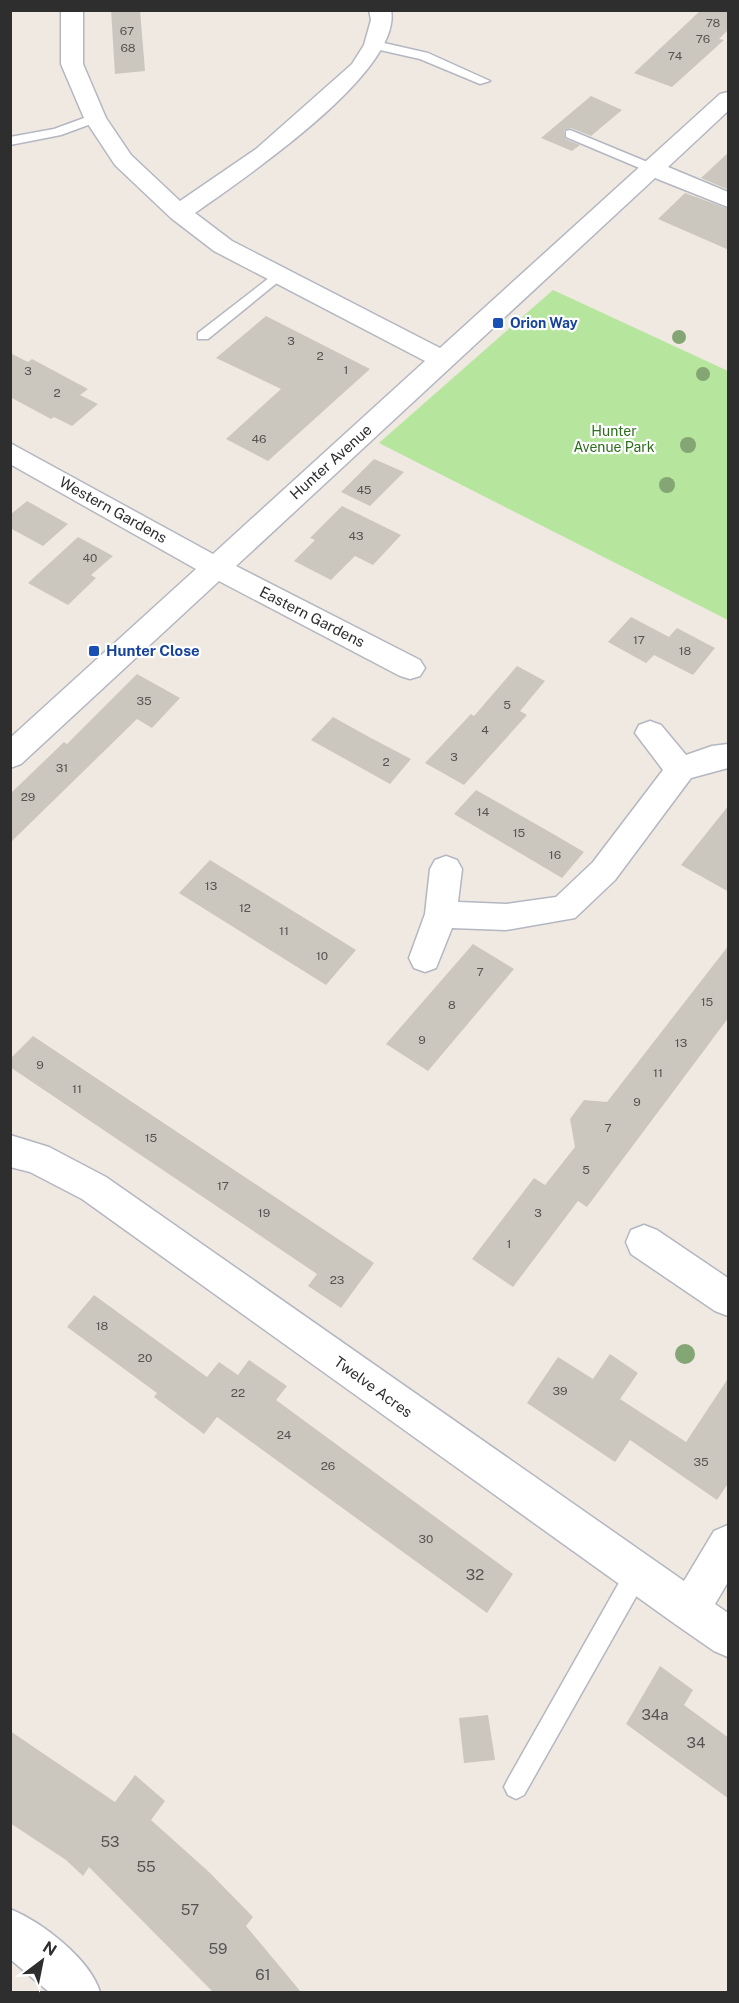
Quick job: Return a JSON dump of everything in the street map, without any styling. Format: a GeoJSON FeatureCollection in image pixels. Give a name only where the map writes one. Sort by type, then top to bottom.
{"type":"FeatureCollection","features":[{"type":"Feature","properties":{"kind":"street"},"geometry":{"type":"LineString","coordinates":[[72,10],[72,64],[95,118],[123,160],[179,213],[223,246],[443,360]]}},
{"type":"Feature","properties":{"kind":"street"},"geometry":{"type":"LineString","coordinates":[[179,213],[264,154],[360,68],[375,45],[381,20],[380,10]]}},
{"type":"Feature","properties":{"kind":"street","name":"Hunter Avenue"},"geometry":{"type":"LineString","coordinates":[[10,756],[729,99]]}},
{"type":"Feature","properties":{"kind":"street"},"geometry":{"type":"LineString","coordinates":[[652,169],[729,200]]}},
{"type":"Feature","properties":{"kind":"street","name":"Western Gardens"},"geometry":{"type":"LineString","coordinates":[[10,452],[215,567]]}},
{"type":"Feature","properties":{"kind":"street","name":"Eastern Gardens"},"geometry":{"type":"LineString","coordinates":[[215,567],[410,668]]}},
{"type":"Feature","properties":{"kind":"street"},"geometry":{"type":"LineString","coordinates":[[650,734],[680,770]]}},
{"type":"Feature","properties":{"kind":"street"},"geometry":{"type":"LineString","coordinates":[[441,914],[506,917],[564,909],[604,871],[680,770],[712,758],[729,756]]}},
{"type":"Feature","properties":{"kind":"street"},"geometry":{"type":"LineString","coordinates":[[425,958],[441,914],[446,869]]}},
{"type":"Feature","properties":{"kind":"street","name":"Twelve Acres"},"geometry":{"type":"LineString","coordinates":[[10,1151],[56,1167],[94,1188],[729,1637]]}},
{"type":"Feature","properties":{"kind":"street"},"geometry":{"type":"LineString","coordinates":[[644,1242],[729,1299]]}},
{"type":"Feature","properties":{"kind":"street"},"geometry":{"type":"LineString","coordinates":[[689,1610],[729,1545]]}},
{"type":"Feature","properties":{"kind":"street"},"geometry":{"type":"LineString","coordinates":[[10,1931],[56,1967],[78,1992]]}},
{"type":"Feature","properties":{"kind":"lane"},"geometry":{"type":"LineString","coordinates":[[375,45],[424,56],[484,81]]}},
{"type":"Feature","properties":{"kind":"lane"},"geometry":{"type":"LineString","coordinates":[[10,141],[57,132],[95,118]]}},
{"type":"Feature","properties":{"kind":"lane"},"geometry":{"type":"LineString","coordinates":[[570,134],[652,169]]}},
{"type":"Feature","properties":{"kind":"lane"},"geometry":{"type":"LineString","coordinates":[[203,336],[278,275]]}},
{"type":"Feature","properties":{"kind":"lane"},"geometry":{"type":"LineString","coordinates":[[516,1787],[637,1573]]}},
{"type":"Feature","properties":{"kind":"green space","name":"Hunter Avenue Park"},"geometry":{"type":"Polygon","coordinates":[[[553,290],[728,371],[728,620],[379,443],[553,290]]]}},
{"type":"Feature","properties":{"kind":"building"},"geometry":{"type":"Polygon","coordinates":[[[111,10],[140,10],[145,71],[115,74],[111,10]]]}},
{"type":"Feature","properties":{"kind":"building"},"geometry":{"type":"Polygon","coordinates":[[[701,10],[729,10],[729,29],[719,39],[724,40],[672,87],[634,73],[701,10]]]}},
{"type":"Feature","properties":{"kind":"building"},"geometry":{"type":"Polygon","coordinates":[[[591,96],[622,110],[591,136],[571,128],[564,130],[565,139],[580,145],[572,151],[541,138],[591,96]]]}},
{"type":"Feature","properties":{"kind":"building"},"geometry":{"type":"Polygon","coordinates":[[[729,152],[729,190],[701,178],[729,152]]]}},
{"type":"Feature","properties":{"kind":"building"},"geometry":{"type":"Polygon","coordinates":[[[685,193],[729,209],[729,250],[658,219],[685,193]]]}},
{"type":"Feature","properties":{"kind":"building"},"geometry":{"type":"Polygon","coordinates":[[[266,316],[370,369],[268,461],[226,439],[281,389],[216,358],[266,316]]]}},
{"type":"Feature","properties":{"kind":"building"},"geometry":{"type":"Polygon","coordinates":[[[10,353],[28,362],[32,359],[88,389],[80,395],[98,404],[72,426],[54,417],[51,419],[10,397],[10,353]]]}},
{"type":"Feature","properties":{"kind":"building"},"geometry":{"type":"Polygon","coordinates":[[[374,459],[404,472],[370,506],[341,492],[374,459]]]}},
{"type":"Feature","properties":{"kind":"building"},"geometry":{"type":"Polygon","coordinates":[[[27,501],[68,524],[43,546],[10,528],[10,515],[27,501]]]}},
{"type":"Feature","properties":{"kind":"building"},"geometry":{"type":"Polygon","coordinates":[[[342,506],[401,535],[373,565],[355,556],[331,580],[294,561],[315,540],[310,538],[342,506]]]}},
{"type":"Feature","properties":{"kind":"building"},"geometry":{"type":"Polygon","coordinates":[[[78,537],[113,556],[91,575],[96,578],[68,605],[28,583],[78,537]]]}},
{"type":"Feature","properties":{"kind":"building"},"geometry":{"type":"Polygon","coordinates":[[[631,617],[669,637],[677,628],[715,648],[693,675],[654,655],[646,663],[608,642],[631,617]]]}},
{"type":"Feature","properties":{"kind":"building"},"geometry":{"type":"Polygon","coordinates":[[[517,666],[545,681],[520,711],[527,715],[464,785],[425,763],[471,714],[474,716],[517,666]]]}},
{"type":"Feature","properties":{"kind":"building"},"geometry":{"type":"Polygon","coordinates":[[[137,674],[180,698],[152,728],[137,719],[10,843],[10,794],[64,742],[67,744],[137,674]]]}},
{"type":"Feature","properties":{"kind":"building"},"geometry":{"type":"Polygon","coordinates":[[[333,717],[411,759],[390,784],[311,740],[333,717]]]}},
{"type":"Feature","properties":{"kind":"building"},"geometry":{"type":"Polygon","coordinates":[[[476,790],[584,852],[562,878],[454,814],[476,790]]]}},
{"type":"Feature","properties":{"kind":"building"},"geometry":{"type":"Polygon","coordinates":[[[729,805],[729,892],[681,865],[729,805]]]}},
{"type":"Feature","properties":{"kind":"building"},"geometry":{"type":"Polygon","coordinates":[[[210,860],[356,950],[326,985],[179,893],[210,860]]]}},
{"type":"Feature","properties":{"kind":"building"},"geometry":{"type":"Polygon","coordinates":[[[473,944],[514,969],[428,1071],[386,1044],[473,944]]]}},
{"type":"Feature","properties":{"kind":"building"},"geometry":{"type":"Polygon","coordinates":[[[729,945],[729,1017],[587,1207],[578,1201],[513,1287],[472,1259],[534,1178],[545,1185],[575,1147],[570,1119],[584,1100],[607,1102],[729,945]]]}},
{"type":"Feature","properties":{"kind":"building"},"geometry":{"type":"Polygon","coordinates":[[[33,1036],[374,1263],[341,1308],[308,1286],[317,1274],[10,1067],[10,1059],[33,1036]]]}},
{"type":"Feature","properties":{"kind":"building"},"geometry":{"type":"Polygon","coordinates":[[[94,1295],[207,1377],[219,1362],[238,1375],[249,1360],[287,1386],[276,1400],[513,1574],[487,1613],[217,1417],[204,1434],[154,1397],[157,1393],[67,1327],[94,1295]]]}},
{"type":"Feature","properties":{"kind":"building"},"geometry":{"type":"Polygon","coordinates":[[[610,1354],[638,1373],[620,1399],[686,1442],[729,1377],[729,1482],[717,1500],[630,1440],[615,1462],[527,1403],[558,1357],[593,1379],[610,1354]]]}},
{"type":"Feature","properties":{"kind":"building"},"geometry":{"type":"Polygon","coordinates":[[[660,1666],[693,1690],[684,1705],[729,1738],[729,1799],[626,1724],[660,1666]]]}},
{"type":"Feature","properties":{"kind":"building"},"geometry":{"type":"Polygon","coordinates":[[[488,1715],[495,1760],[464,1763],[459,1718],[488,1715]]]}},
{"type":"Feature","properties":{"kind":"building"},"geometry":{"type":"Polygon","coordinates":[[[10,1731],[115,1802],[135,1775],[165,1801],[151,1820],[209,1872],[253,1917],[246,1926],[301,1992],[213,1992],[89,1867],[83,1876],[66,1860],[10,1823],[10,1731]]]}},
{"type":"Feature","properties":{"kind":"place","name":"Orion Way"},"geometry":{"type":"Point","coordinates":[498,323]}},
{"type":"Feature","properties":{"kind":"place","name":"Hunter Close"},"geometry":{"type":"Point","coordinates":[94,651]}}]}
